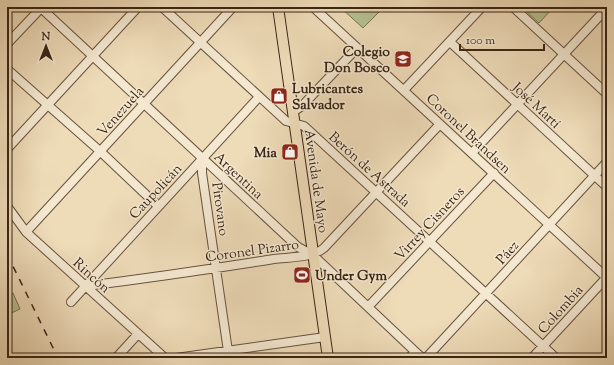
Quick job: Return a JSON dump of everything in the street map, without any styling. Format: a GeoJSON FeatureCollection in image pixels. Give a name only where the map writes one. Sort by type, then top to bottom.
{"type":"FeatureCollection","features":[{"type":"Feature","properties":{"kind":"main road","name":"Avenida de Mayo"},"geometry":{"type":"LineString","coordinates":[[278,7],[328,358]]}},
{"type":"Feature","properties":{"kind":"street"},"geometry":{"type":"LineString","coordinates":[[7,44],[41,7]]}},
{"type":"Feature","properties":{"kind":"street","name":"Argentina"},"geometry":{"type":"LineString","coordinates":[[41,7],[202,159],[298,247],[313,255],[368,307],[412,355],[422,358]]}},
{"type":"Feature","properties":{"kind":"street"},"geometry":{"type":"LineString","coordinates":[[7,149],[138,7]]}},
{"type":"Feature","properties":{"kind":"street","name":"Berón de Astrada"},"geometry":{"type":"LineString","coordinates":[[162,7],[286,121],[304,126],[556,358]]}},
{"type":"Feature","properties":{"kind":"street","name":"Venezuela"},"geometry":{"type":"LineString","coordinates":[[26,232],[233,7]]}},
{"type":"Feature","properties":{"kind":"street","name":"Coronel Brandsen"},"geometry":{"type":"LineString","coordinates":[[313,7],[607,278]]}},
{"type":"Feature","properties":{"kind":"street"},"geometry":{"type":"LineString","coordinates":[[404,90],[482,7]]}},
{"type":"Feature","properties":{"kind":"street"},"geometry":{"type":"LineString","coordinates":[[513,7],[607,94]]}},
{"type":"Feature","properties":{"kind":"street"},"geometry":{"type":"LineString","coordinates":[[472,153],[607,8]]}},
{"type":"Feature","properties":{"kind":"street","name":"José Martí"},"geometry":{"type":"LineString","coordinates":[[450,42],[607,187]]}},
{"type":"Feature","properties":{"kind":"street"},"geometry":{"type":"LineString","coordinates":[[293,112],[302,106],[357,48]]}},
{"type":"Feature","properties":{"kind":"street"},"geometry":{"type":"LineString","coordinates":[[7,69],[101,152],[158,206]]}},
{"type":"Feature","properties":{"kind":"street","name":"Caupolicán"},"geometry":{"type":"LineString","coordinates":[[71,302],[259,97]]}},
{"type":"Feature","properties":{"kind":"street","name":"Coronel Pizarro"},"geometry":{"type":"LineString","coordinates":[[86,286],[216,269],[299,255],[313,255],[324,248],[440,124]]}},
{"type":"Feature","properties":{"kind":"street","name":"Pirovano"},"geometry":{"type":"LineString","coordinates":[[202,159],[202,173],[229,354]]}},
{"type":"Feature","properties":{"kind":"street","name":"Páez"},"geometry":{"type":"LineString","coordinates":[[426,358],[487,294],[607,162]]}},
{"type":"Feature","properties":{"kind":"street","name":"Virrey Cisneros"},"geometry":{"type":"LineString","coordinates":[[368,307],[494,174]]}},
{"type":"Feature","properties":{"kind":"street","name":"Rincón"},"geometry":{"type":"LineString","coordinates":[[7,206],[26,232],[165,358]]}},
{"type":"Feature","properties":{"kind":"street","name":"Colombia"},"geometry":{"type":"LineString","coordinates":[[532,358],[607,278]]}},
{"type":"Feature","properties":{"kind":"street"},"geometry":{"type":"LineString","coordinates":[[116,358],[138,334]]}},
{"type":"Feature","properties":{"kind":"street"},"geometry":{"type":"LineString","coordinates":[[176,358],[229,354],[325,337]]}},
{"type":"Feature","properties":{"kind":"green space"},"geometry":{"type":"Polygon","coordinates":[[[340,7],[382,7],[383,8],[363,28],[340,7]]]}},
{"type":"Feature","properties":{"kind":"green space"},"geometry":{"type":"Polygon","coordinates":[[[522,7],[552,7],[553,8],[539,23],[522,7]]]}},
{"type":"Feature","properties":{"kind":"green space"},"geometry":{"type":"Polygon","coordinates":[[[13,293],[20,309],[7,315],[7,296],[13,293]]]}},
{"type":"Feature","properties":{"kind":"railway"},"geometry":{"type":"LineString","coordinates":[[7,254],[58,358]]}},
{"type":"Feature","properties":{"kind":"place","name":"Colegio Don Bosco"},"geometry":{"type":"Point","coordinates":[403,59]}},
{"type":"Feature","properties":{"kind":"place","name":"Lubricantes Salvador"},"geometry":{"type":"Point","coordinates":[279,96]}},
{"type":"Feature","properties":{"kind":"place","name":"Mia"},"geometry":{"type":"Point","coordinates":[290,152]}},
{"type":"Feature","properties":{"kind":"place","name":"Under Gym"},"geometry":{"type":"Point","coordinates":[302,275]}}]}
